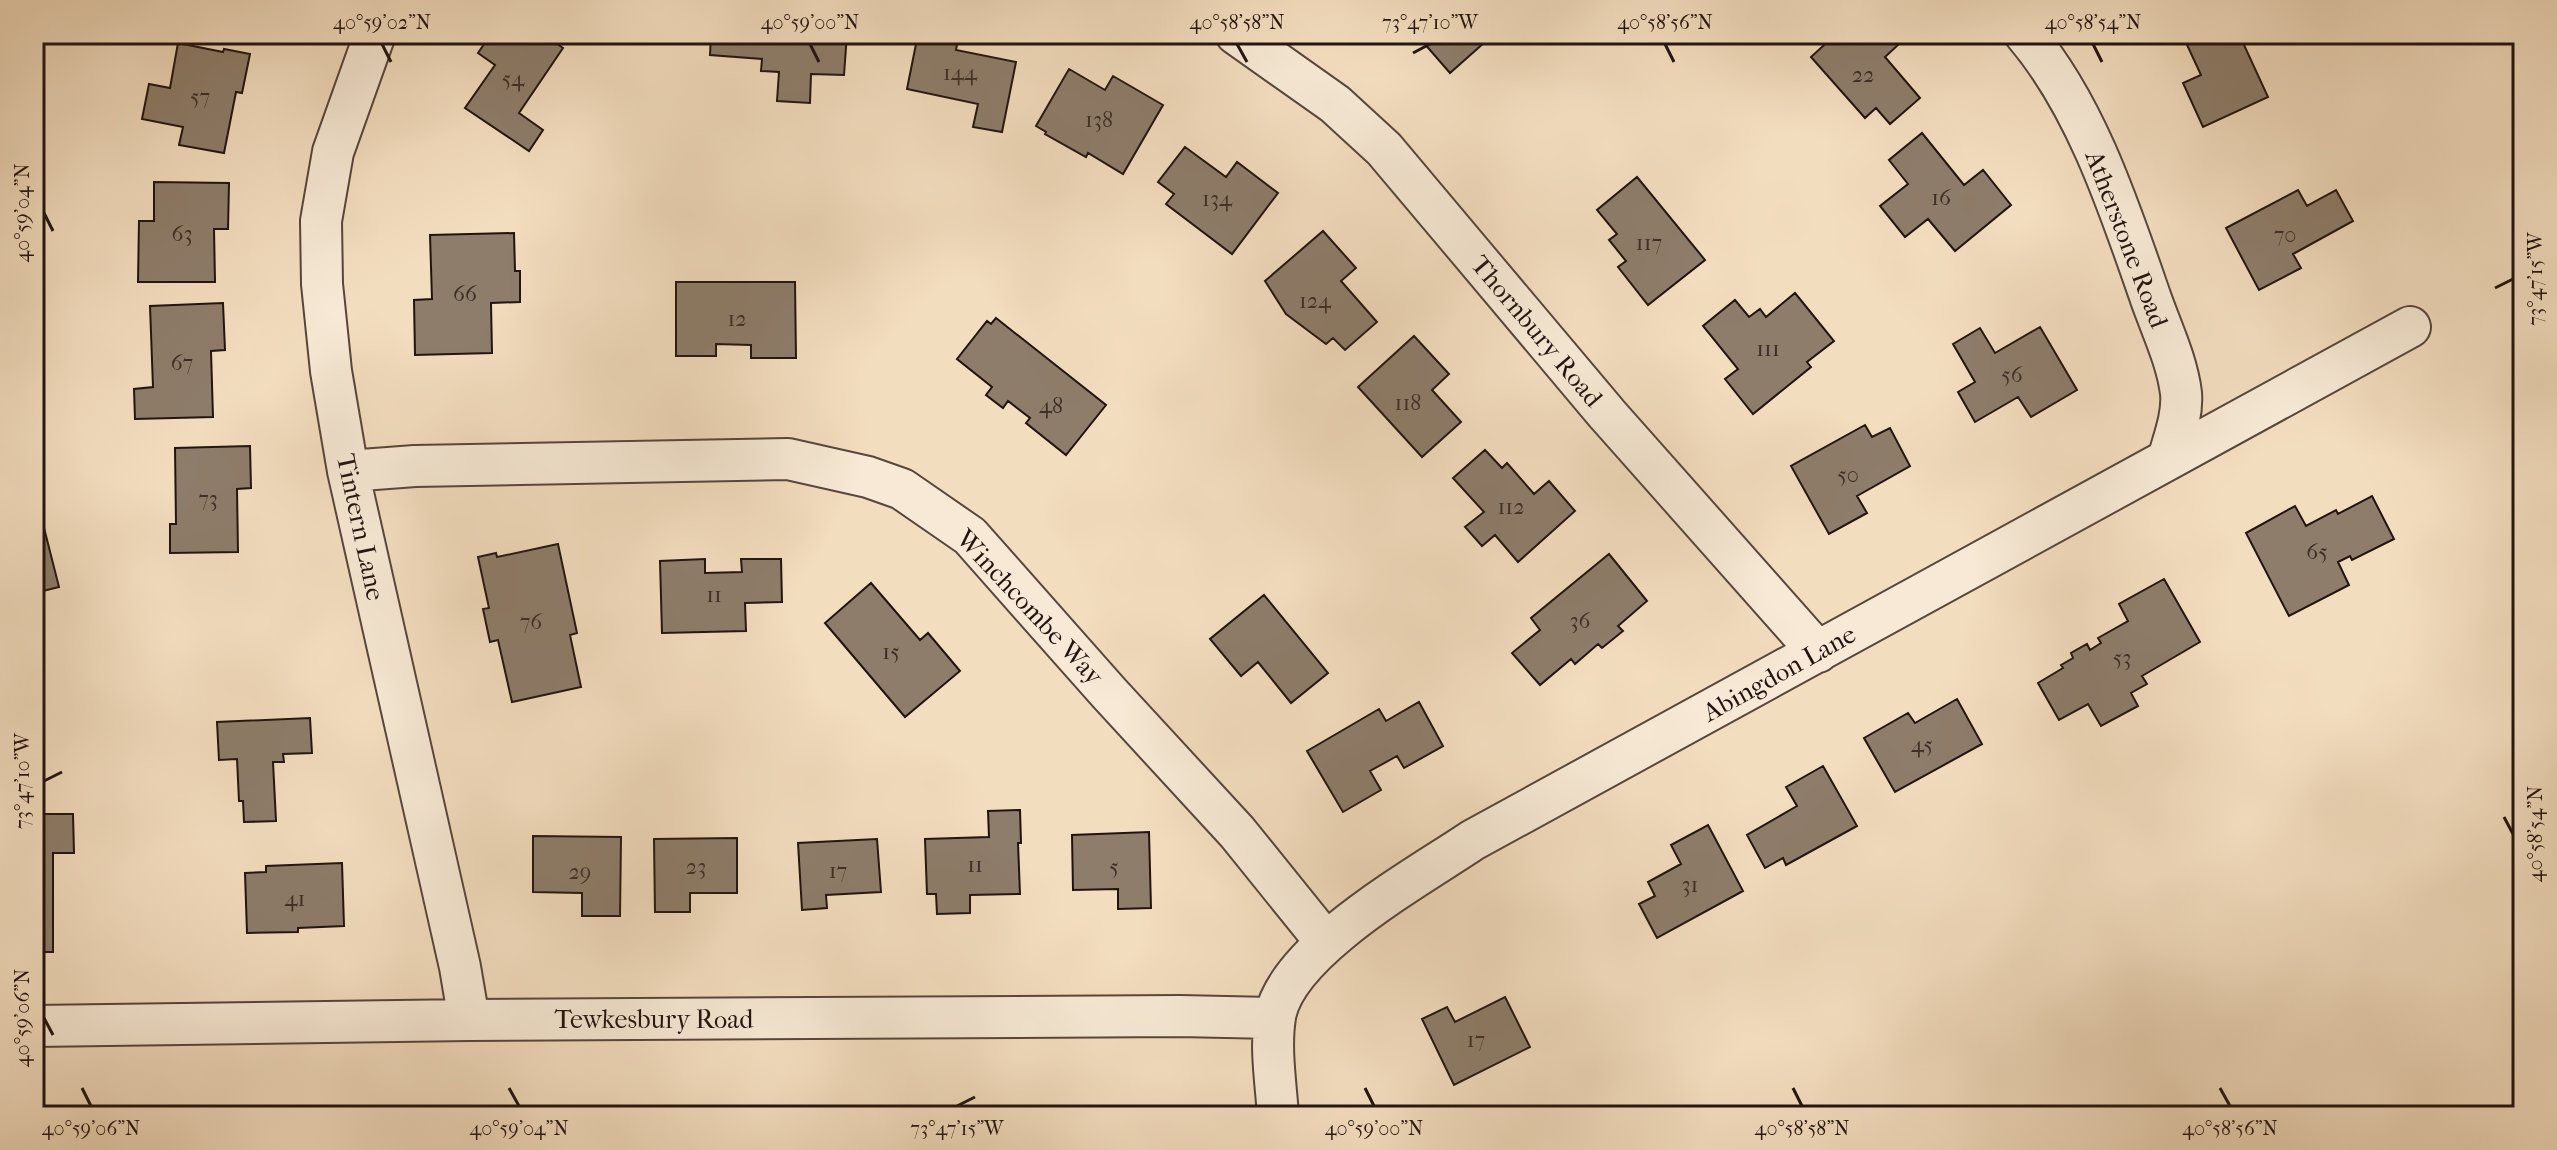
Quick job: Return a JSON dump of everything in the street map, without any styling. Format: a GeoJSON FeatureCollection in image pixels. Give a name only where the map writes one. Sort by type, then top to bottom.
{"type":"FeatureCollection","features":[{"type":"Feature","properties":{"kind":"street","name":"Tintern Lane"},"geometry":{"type":"LineString","coordinates":[[375,34],[333,152],[321,221],[322,284],[348,471],[469,1020]]}},
{"type":"Feature","properties":{"kind":"street","name":"Thornbury Road"},"geometry":{"type":"LineString","coordinates":[[1236,34],[1335,104],[1384,149],[1607,414],[1818,652]]}},
{"type":"Feature","properties":{"kind":"street","name":"Atherstone Road"},"geometry":{"type":"LineString","coordinates":[[2025,34],[2080,117],[2176,371],[2181,396],[2179,422],[2168,459]]}},
{"type":"Feature","properties":{"kind":"street","name":"Abingdon Lane"},"geometry":{"type":"LineString","coordinates":[[1278,1116],[1275,1018],[1280,997],[1297,971],[1325,941],[1473,840],[2410,327]]}},
{"type":"Feature","properties":{"kind":"street","name":"Winchcombe Way"},"geometry":{"type":"LineString","coordinates":[[348,471],[415,466],[788,459],[868,477],[902,489],[970,536],[1237,832],[1325,941]]}},
{"type":"Feature","properties":{"kind":"street","name":"Tewkesbury Road"},"geometry":{"type":"LineString","coordinates":[[34,1026],[469,1020],[1275,1018]]}},
{"type":"Feature","properties":{"kind":"building"},"geometry":{"type":"Polygon","coordinates":[[[491,34],[543,34],[563,48],[519,113],[543,130],[529,151],[465,108],[495,65],[478,53],[491,34]]]}},
{"type":"Feature","properties":{"kind":"building"},"geometry":{"type":"Polygon","coordinates":[[[711,34],[847,34],[844,75],[811,74],[810,103],[777,101],[779,72],[761,71],[762,59],[710,55],[711,34]]]}},
{"type":"Feature","properties":{"kind":"building"},"geometry":{"type":"Polygon","coordinates":[[[918,34],[959,34],[956,50],[1016,62],[1002,132],[973,127],[978,104],[907,89],[918,34]]]}},
{"type":"Feature","properties":{"kind":"building"},"geometry":{"type":"Polygon","coordinates":[[[1416,34],[1494,34],[1450,73],[1416,34]]]}},
{"type":"Feature","properties":{"kind":"building"},"geometry":{"type":"Polygon","coordinates":[[[1836,34],[1890,34],[1899,44],[1885,57],[1920,98],[1890,124],[1876,108],[1865,118],[1811,57],[1836,34]]]}},
{"type":"Feature","properties":{"kind":"building"},"geometry":{"type":"Polygon","coordinates":[[[2182,34],[2239,34],[2268,97],[2203,127],[2183,83],[2201,75],[2182,34]]]}},
{"type":"Feature","properties":{"kind":"building"},"geometry":{"type":"Polygon","coordinates":[[[178,43],[250,54],[242,93],[236,92],[224,153],[179,145],[183,127],[142,119],[149,84],[170,88],[178,43]]]}},
{"type":"Feature","properties":{"kind":"building"},"geometry":{"type":"Polygon","coordinates":[[[1069,69],[1105,90],[1113,76],[1163,105],[1123,174],[1088,153],[1086,157],[1036,126],[1069,69]]]}},
{"type":"Feature","properties":{"kind":"building"},"geometry":{"type":"Polygon","coordinates":[[[1922,133],[1964,185],[1983,170],[2011,205],[1955,251],[1928,219],[1905,237],[1880,206],[1908,184],[1889,160],[1922,133]]]}},
{"type":"Feature","properties":{"kind":"building"},"geometry":{"type":"Polygon","coordinates":[[[1185,147],[1226,177],[1237,162],[1278,193],[1232,254],[1166,204],[1174,194],[1158,182],[1185,147]]]}},
{"type":"Feature","properties":{"kind":"building"},"geometry":{"type":"Polygon","coordinates":[[[1637,177],[1705,260],[1648,305],[1618,267],[1626,261],[1609,240],[1617,234],[1597,210],[1637,177]]]}},
{"type":"Feature","properties":{"kind":"building"},"geometry":{"type":"Polygon","coordinates":[[[154,182],[229,183],[228,229],[214,229],[215,282],[138,282],[139,221],[154,221],[154,182]]]}},
{"type":"Feature","properties":{"kind":"building"},"geometry":{"type":"Polygon","coordinates":[[[2298,190],[2307,206],[2336,190],[2353,221],[2293,254],[2301,268],[2259,290],[2226,228],[2298,190]]]}},
{"type":"Feature","properties":{"kind":"building"},"geometry":{"type":"Polygon","coordinates":[[[1323,231],[1356,268],[1341,281],[1377,322],[1345,350],[1333,338],[1326,344],[1286,314],[1265,281],[1323,231]]]}},
{"type":"Feature","properties":{"kind":"building"},"geometry":{"type":"Polygon","coordinates":[[[514,233],[515,271],[520,271],[520,302],[491,303],[492,353],[415,355],[414,300],[432,299],[430,235],[514,233]]]}},
{"type":"Feature","properties":{"kind":"building"},"geometry":{"type":"Polygon","coordinates":[[[676,282],[795,282],[796,358],[751,358],[751,345],[716,344],[716,356],[676,356],[676,282]]]}},
{"type":"Feature","properties":{"kind":"building"},"geometry":{"type":"Polygon","coordinates":[[[1795,293],[1834,341],[1807,362],[1811,367],[1753,414],[1725,379],[1738,369],[1703,326],[1735,300],[1749,317],[1760,309],[1766,317],[1795,293]]]}},
{"type":"Feature","properties":{"kind":"building"},"geometry":{"type":"Polygon","coordinates":[[[223,303],[225,350],[211,351],[213,417],[135,419],[134,389],[153,387],[150,306],[223,303]]]}},
{"type":"Feature","properties":{"kind":"building"},"geometry":{"type":"Polygon","coordinates":[[[996,318],[1106,405],[1066,455],[1026,423],[1030,418],[1008,401],[1003,408],[986,395],[992,387],[957,359],[987,321],[991,324],[996,318]]]}},
{"type":"Feature","properties":{"kind":"building"},"geometry":{"type":"Polygon","coordinates":[[[2040,327],[2077,390],[2031,417],[2018,397],[1975,422],[1958,392],[1975,382],[1953,344],[1980,328],[1995,353],[2040,327]]]}},
{"type":"Feature","properties":{"kind":"building"},"geometry":{"type":"Polygon","coordinates":[[[1414,336],[1449,374],[1432,390],[1461,422],[1422,457],[1358,387],[1414,336]]]}},
{"type":"Feature","properties":{"kind":"building"},"geometry":{"type":"Polygon","coordinates":[[[1865,425],[1872,437],[1890,428],[1910,466],[1857,496],[1867,513],[1829,534],[1791,466],[1865,425]]]}},
{"type":"Feature","properties":{"kind":"building"},"geometry":{"type":"Polygon","coordinates":[[[250,446],[251,488],[237,489],[238,552],[170,553],[170,524],[176,524],[175,448],[250,446]]]}},
{"type":"Feature","properties":{"kind":"building"},"geometry":{"type":"Polygon","coordinates":[[[1485,450],[1502,468],[1507,463],[1534,494],[1549,481],[1575,511],[1518,562],[1495,535],[1482,546],[1465,527],[1484,512],[1453,478],[1485,450]]]}},
{"type":"Feature","properties":{"kind":"building"},"geometry":{"type":"Polygon","coordinates":[[[2372,496],[2394,539],[2352,560],[2350,556],[2338,562],[2349,585],[2289,616],[2246,533],[2295,506],[2306,526],[2372,496]]]}},
{"type":"Feature","properties":{"kind":"building"},"geometry":{"type":"Polygon","coordinates":[[[41,516],[59,587],[35,593],[34,518],[41,516]]]}},
{"type":"Feature","properties":{"kind":"building"},"geometry":{"type":"Polygon","coordinates":[[[558,544],[577,633],[570,635],[581,687],[512,702],[498,640],[490,642],[483,609],[489,608],[478,557],[496,553],[497,557],[558,544]]]}},
{"type":"Feature","properties":{"kind":"building"},"geometry":{"type":"Polygon","coordinates":[[[1609,554],[1647,601],[1618,626],[1623,631],[1602,648],[1598,644],[1575,664],[1571,659],[1540,685],[1512,653],[1540,630],[1531,618],[1609,554]]]}},
{"type":"Feature","properties":{"kind":"building"},"geometry":{"type":"Polygon","coordinates":[[[705,559],[705,573],[742,572],[741,559],[781,559],[782,602],[745,603],[746,631],[662,633],[660,561],[705,559]]]}},
{"type":"Feature","properties":{"kind":"building"},"geometry":{"type":"Polygon","coordinates":[[[2164,579],[2200,642],[2142,676],[2147,684],[2131,693],[2138,706],[2101,726],[2088,704],[2059,720],[2038,683],[2063,668],[2061,665],[2073,658],[2071,653],[2087,644],[2090,650],[2101,643],[2098,638],[2128,621],[2119,604],[2164,579]]]}},
{"type":"Feature","properties":{"kind":"building"},"geometry":{"type":"Polygon","coordinates":[[[871,583],[920,640],[928,633],[960,671],[905,717],[825,623],[871,583]]]}},
{"type":"Feature","properties":{"kind":"building"},"geometry":{"type":"Polygon","coordinates":[[[1264,595],[1328,673],[1291,703],[1258,662],[1241,676],[1210,639],[1264,595]]]}},
{"type":"Feature","properties":{"kind":"building"},"geometry":{"type":"Polygon","coordinates":[[[1957,699],[1982,744],[1895,792],[1864,738],[1908,713],[1915,723],[1957,699]]]}},
{"type":"Feature","properties":{"kind":"building"},"geometry":{"type":"Polygon","coordinates":[[[34,702],[41,733],[34,735],[34,702]]]}},
{"type":"Feature","properties":{"kind":"building"},"geometry":{"type":"Polygon","coordinates":[[[1419,702],[1443,746],[1404,768],[1397,756],[1370,771],[1381,790],[1343,812],[1307,751],[1379,709],[1386,721],[1419,702]]]}},
{"type":"Feature","properties":{"kind":"building"},"geometry":{"type":"Polygon","coordinates":[[[310,718],[312,753],[283,754],[284,762],[273,762],[276,821],[244,822],[243,801],[239,801],[237,759],[219,760],[217,722],[310,718]]]}},
{"type":"Feature","properties":{"kind":"building"},"geometry":{"type":"Polygon","coordinates":[[[1823,766],[1857,826],[1786,865],[1783,858],[1765,868],[1747,835],[1797,806],[1786,787],[1823,766]]]}},
{"type":"Feature","properties":{"kind":"building"},"geometry":{"type":"Polygon","coordinates":[[[1020,810],[1020,894],[970,895],[970,913],[937,914],[936,894],[927,894],[925,839],[989,837],[988,811],[1020,810]]]}},
{"type":"Feature","properties":{"kind":"building"},"geometry":{"type":"Polygon","coordinates":[[[34,814],[73,814],[74,853],[53,853],[53,952],[34,952],[34,814]]]}},
{"type":"Feature","properties":{"kind":"building"},"geometry":{"type":"Polygon","coordinates":[[[1708,825],[1743,891],[1657,938],[1639,904],[1655,896],[1648,882],[1681,864],[1671,845],[1708,825]]]}},
{"type":"Feature","properties":{"kind":"building"},"geometry":{"type":"Polygon","coordinates":[[[1149,832],[1151,908],[1118,909],[1118,889],[1073,890],[1072,835],[1149,832]]]}},
{"type":"Feature","properties":{"kind":"building"},"geometry":{"type":"Polygon","coordinates":[[[533,836],[621,837],[620,916],[582,916],[582,893],[533,892],[533,836]]]}},
{"type":"Feature","properties":{"kind":"building"},"geometry":{"type":"Polygon","coordinates":[[[737,838],[737,893],[690,893],[690,912],[655,912],[654,839],[737,838]]]}},
{"type":"Feature","properties":{"kind":"building"},"geometry":{"type":"Polygon","coordinates":[[[877,839],[881,892],[826,895],[827,908],[802,910],[798,843],[877,839]]]}},
{"type":"Feature","properties":{"kind":"building"},"geometry":{"type":"Polygon","coordinates":[[[342,863],[344,926],[298,928],[298,932],[247,933],[245,873],[266,872],[266,866],[342,863]]]}},
{"type":"Feature","properties":{"kind":"building"},"geometry":{"type":"Polygon","coordinates":[[[1505,997],[1530,1047],[1454,1085],[1422,1019],[1447,1007],[1455,1022],[1505,997]]]}}]}
